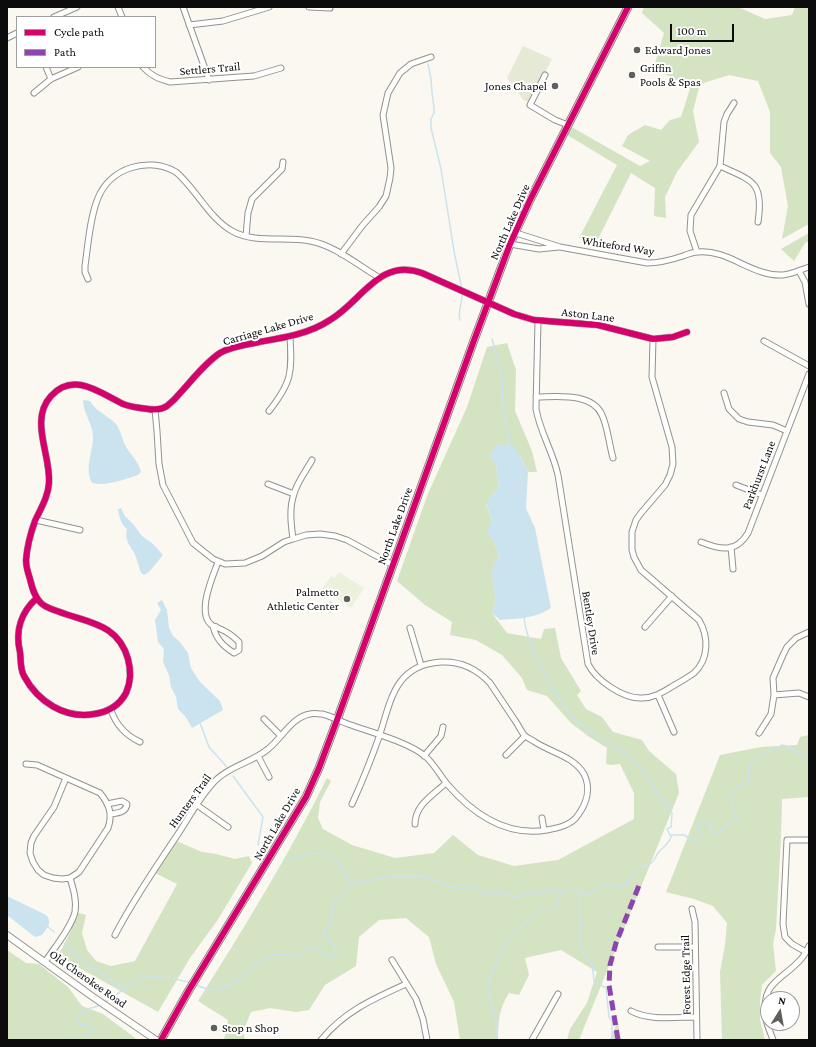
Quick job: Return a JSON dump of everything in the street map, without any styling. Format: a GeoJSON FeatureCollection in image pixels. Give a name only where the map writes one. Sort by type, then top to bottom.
{"type":"FeatureCollection","features":[{"type":"Feature","properties":{"kind":"main road","name":"North Lake Drive"},"geometry":{"type":"LineString","coordinates":[[161,1040],[189,990],[306,797],[319,768],[337,720],[510,244],[530,200],[628,7]]}},
{"type":"Feature","properties":{"kind":"street"},"geometry":{"type":"LineString","coordinates":[[56,16],[77,7]]}},
{"type":"Feature","properties":{"kind":"street"},"geometry":{"type":"LineString","coordinates":[[183,7],[209,80]]}},
{"type":"Feature","properties":{"kind":"street"},"geometry":{"type":"LineString","coordinates":[[189,25],[223,21],[269,7]]}},
{"type":"Feature","properties":{"kind":"street"},"geometry":{"type":"LineString","coordinates":[[309,7],[330,8]]}},
{"type":"Feature","properties":{"kind":"street"},"geometry":{"type":"LineString","coordinates":[[7,38],[16,34]]}},
{"type":"Feature","properties":{"kind":"street"},"geometry":{"type":"LineString","coordinates":[[341,254],[362,226],[379,207],[386,196],[391,168],[384,115],[388,93],[400,73],[411,64],[431,57]]}},
{"type":"Feature","properties":{"kind":"street"},"geometry":{"type":"LineString","coordinates":[[46,68],[51,79]]}},
{"type":"Feature","properties":{"kind":"street"},"geometry":{"type":"LineString","coordinates":[[34,93],[51,79],[76,68]]}},
{"type":"Feature","properties":{"kind":"street","name":"Settlers Trail"},"geometry":{"type":"LineString","coordinates":[[144,68],[159,80],[170,82],[254,76],[281,68]]}},
{"type":"Feature","properties":{"kind":"street"},"geometry":{"type":"LineString","coordinates":[[545,75],[530,105],[555,120],[568,125]]}},
{"type":"Feature","properties":{"kind":"street"},"geometry":{"type":"LineString","coordinates":[[697,252],[690,231],[691,215],[720,166],[724,122],[726,114],[734,103]]}},
{"type":"Feature","properties":{"kind":"street"},"geometry":{"type":"LineString","coordinates":[[246,236],[248,213],[252,199],[282,169],[283,162]]}},
{"type":"Feature","properties":{"kind":"street"},"geometry":{"type":"LineString","coordinates":[[88,279],[85,272],[85,266],[98,198],[103,189],[121,172],[137,165],[154,164],[170,168],[176,172],[223,224],[234,232],[246,236],[311,241],[327,246],[380,278]]}},
{"type":"Feature","properties":{"kind":"street"},"geometry":{"type":"LineString","coordinates":[[720,166],[747,179],[754,185],[759,194],[760,202],[758,222]]}},
{"type":"Feature","properties":{"kind":"street","name":"Whiteford Way"},"geometry":{"type":"LineString","coordinates":[[516,233],[560,247],[647,264],[662,262],[697,252],[722,255],[767,274],[784,275],[809,267]]}},
{"type":"Feature","properties":{"kind":"street","name":"Whiteford Way"},"geometry":{"type":"LineString","coordinates":[[510,244],[539,249],[560,247]]}},
{"type":"Feature","properties":{"kind":"street","name":"Carriage Lake Drive"},"geometry":{"type":"LineString","coordinates":[[155,410],[168,406],[212,359],[222,352],[234,347],[290,336],[312,329],[333,319],[342,313],[369,286],[389,272],[413,270],[488,302]]}},
{"type":"Feature","properties":{"kind":"street"},"geometry":{"type":"LineString","coordinates":[[799,271],[804,282],[809,304]]}},
{"type":"Feature","properties":{"kind":"street","name":"Aston Lane"},"geometry":{"type":"LineString","coordinates":[[488,302],[514,314],[538,321],[598,325],[653,339],[673,337],[687,332]]}},
{"type":"Feature","properties":{"kind":"street","name":"Bentley Drive"},"geometry":{"type":"LineString","coordinates":[[538,321],[536,409],[538,421],[554,457],[558,474],[588,664],[596,677],[617,691],[628,696],[643,698],[658,695],[694,672],[701,664],[705,653],[706,638],[701,624],[694,615],[641,570],[634,557],[631,545],[632,532],[636,520],[665,485],[673,464],[672,447],[652,377],[653,339]]}},
{"type":"Feature","properties":{"kind":"street"},"geometry":{"type":"LineString","coordinates":[[268,411],[281,396],[288,381],[291,361],[290,336]]}},
{"type":"Feature","properties":{"kind":"street"},"geometry":{"type":"LineString","coordinates":[[764,341],[809,366]]}},
{"type":"Feature","properties":{"kind":"street","name":"Parkhurst Lane"},"geometry":{"type":"LineString","coordinates":[[731,547],[739,545],[748,533],[809,374]]}},
{"type":"Feature","properties":{"kind":"street"},"geometry":{"type":"LineString","coordinates":[[37,598],[24,612],[19,627],[18,638],[22,669],[32,690],[48,704],[64,712],[92,715],[105,713],[111,710],[123,698],[130,681],[129,662],[122,644],[114,634],[107,629],[46,607],[41,603],[37,598],[30,581],[26,559],[31,534],[45,499],[49,484],[48,465],[42,434],[41,414],[46,402],[55,392],[68,385],[81,384],[103,392],[127,405],[155,410],[158,431],[159,464],[163,485],[193,543],[218,562],[225,564],[245,563],[262,556],[284,542],[314,534],[335,536],[360,546],[393,565]]}},
{"type":"Feature","properties":{"kind":"street"},"geometry":{"type":"LineString","coordinates":[[724,393],[729,409],[739,419],[774,426],[786,431]]}},
{"type":"Feature","properties":{"kind":"street"},"geometry":{"type":"LineString","coordinates":[[536,397],[579,398],[594,404],[602,415],[613,458]]}},
{"type":"Feature","properties":{"kind":"street"},"geometry":{"type":"LineString","coordinates":[[293,539],[291,512],[294,494],[312,460]]}},
{"type":"Feature","properties":{"kind":"street"},"geometry":{"type":"LineString","coordinates":[[268,484],[294,494]]}},
{"type":"Feature","properties":{"kind":"street"},"geometry":{"type":"LineString","coordinates":[[736,485],[762,495]]}},
{"type":"Feature","properties":{"kind":"street"},"geometry":{"type":"LineString","coordinates":[[36,520],[80,530]]}},
{"type":"Feature","properties":{"kind":"street"},"geometry":{"type":"LineString","coordinates":[[702,542],[718,548],[731,547],[733,569]]}},
{"type":"Feature","properties":{"kind":"street"},"geometry":{"type":"LineString","coordinates":[[213,626],[215,636],[221,643],[234,653],[239,650],[239,642],[230,634],[209,623],[206,616],[205,604],[208,588],[218,562]]}},
{"type":"Feature","properties":{"kind":"street"},"geometry":{"type":"LineString","coordinates":[[645,627],[672,596]]}},
{"type":"Feature","properties":{"kind":"street"},"geometry":{"type":"LineString","coordinates":[[410,628],[421,665]]}},
{"type":"Feature","properties":{"kind":"street"},"geometry":{"type":"LineString","coordinates":[[758,733],[771,714],[774,695],[773,678],[787,647],[796,638],[809,632]]}},
{"type":"Feature","properties":{"kind":"street"},"geometry":{"type":"LineString","coordinates":[[352,804],[366,774],[388,703],[393,692],[403,679],[421,665],[437,662],[451,662],[467,666],[478,672],[490,683],[525,736],[544,748],[571,760],[580,768],[588,787],[595,787]]}},
{"type":"Feature","properties":{"kind":"street"},"geometry":{"type":"LineString","coordinates":[[774,695],[799,693],[809,697]]}},
{"type":"Feature","properties":{"kind":"street"},"geometry":{"type":"LineString","coordinates":[[658,695],[674,732]]}},
{"type":"Feature","properties":{"kind":"street"},"geometry":{"type":"LineString","coordinates":[[111,710],[121,729],[140,742]]}},
{"type":"Feature","properties":{"kind":"street","name":"Hunters Trail"},"geometry":{"type":"LineString","coordinates":[[115,935],[124,917],[197,805],[214,783],[224,773],[235,766],[258,756],[268,749],[298,720],[305,716],[322,714],[404,744],[424,756],[439,772],[446,783],[473,810],[492,822],[517,830],[544,830],[565,825],[578,817],[587,796],[588,787]]}},
{"type":"Feature","properties":{"kind":"street"},"geometry":{"type":"LineString","coordinates":[[264,719],[281,736]]}},
{"type":"Feature","properties":{"kind":"street"},"geometry":{"type":"LineString","coordinates":[[424,756],[441,736],[443,726]]}},
{"type":"Feature","properties":{"kind":"street"},"geometry":{"type":"LineString","coordinates":[[506,755],[525,736]]}},
{"type":"Feature","properties":{"kind":"street"},"geometry":{"type":"LineString","coordinates":[[258,756],[270,777]]}},
{"type":"Feature","properties":{"kind":"street"},"geometry":{"type":"LineString","coordinates":[[26,764],[37,765],[100,793],[110,809],[111,821],[108,828],[79,872],[70,878],[62,879],[44,875],[35,866],[30,853],[31,843],[34,836],[54,806],[66,778]]}},
{"type":"Feature","properties":{"kind":"street"},"geometry":{"type":"LineString","coordinates":[[415,824],[415,816],[419,807],[446,783]]}},
{"type":"Feature","properties":{"kind":"street"},"geometry":{"type":"LineString","coordinates":[[107,804],[122,801],[127,804],[124,811],[110,814]]}},
{"type":"Feature","properties":{"kind":"street"},"geometry":{"type":"LineString","coordinates":[[197,805],[228,827]]}},
{"type":"Feature","properties":{"kind":"street"},"geometry":{"type":"LineString","coordinates":[[542,818],[544,830]]}},
{"type":"Feature","properties":{"kind":"street"},"geometry":{"type":"LineString","coordinates":[[806,952],[785,938],[783,924],[787,840],[809,840]]}},
{"type":"Feature","properties":{"kind":"street"},"geometry":{"type":"LineString","coordinates":[[45,962],[68,927],[74,912],[76,903],[70,878]]}},
{"type":"Feature","properties":{"kind":"street","name":"Forest Edge Trail"},"geometry":{"type":"LineString","coordinates":[[692,909],[695,922],[697,1040]]}},
{"type":"Feature","properties":{"kind":"street","name":"Old Cherokee Road"},"geometry":{"type":"LineString","coordinates":[[7,935],[92,997],[156,1040]]}},
{"type":"Feature","properties":{"kind":"street"},"geometry":{"type":"LineString","coordinates":[[658,946],[695,947]]}},
{"type":"Feature","properties":{"kind":"street"},"geometry":{"type":"LineString","coordinates":[[773,1040],[766,1020],[766,1004],[768,994],[771,987],[802,959],[809,946]]}},
{"type":"Feature","properties":{"kind":"street"},"geometry":{"type":"LineString","coordinates":[[392,960],[416,998],[421,1010],[427,1040]]}},
{"type":"Feature","properties":{"kind":"street"},"geometry":{"type":"LineString","coordinates":[[321,1040],[337,1023],[353,1011],[371,1000],[406,984]]}},
{"type":"Feature","properties":{"kind":"street"},"geometry":{"type":"LineString","coordinates":[[532,1040],[558,994]]}},
{"type":"Feature","properties":{"kind":"street"},"geometry":{"type":"LineString","coordinates":[[631,1011],[638,1015],[696,1017]]}},
{"type":"Feature","properties":{"kind":"green space"},"geometry":{"type":"Polygon","coordinates":[[[644,7],[738,7],[765,19],[792,15],[795,7],[809,7],[809,224],[782,239],[788,206],[781,167],[770,153],[770,112],[758,81],[729,75],[700,84],[693,111],[699,142],[677,172],[665,197],[666,218],[654,216],[655,188],[631,173],[595,245],[579,238],[617,165],[564,133],[568,125],[640,166],[650,161],[622,146],[628,135],[645,125],[661,130],[670,120],[681,117],[690,89],[654,67],[664,33],[642,13],[644,7]]]}},
{"type":"Feature","properties":{"kind":"green space"},"geometry":{"type":"Polygon","coordinates":[[[523,46],[552,59],[530,103],[523,100],[507,78],[523,46]]]}},
{"type":"Feature","properties":{"kind":"green space"},"geometry":{"type":"Polygon","coordinates":[[[809,233],[809,241],[805,243],[794,261],[781,249],[809,233]]]}},
{"type":"Feature","properties":{"kind":"green space"},"geometry":{"type":"Polygon","coordinates":[[[507,343],[516,370],[515,411],[532,451],[537,472],[528,472],[520,456],[496,465],[499,487],[486,504],[492,520],[488,532],[493,540],[499,556],[492,571],[496,601],[492,613],[507,633],[541,639],[544,629],[555,628],[561,658],[581,691],[577,695],[586,709],[602,717],[613,732],[642,740],[649,751],[676,774],[679,793],[579,1040],[567,1040],[570,1029],[587,1003],[597,972],[561,950],[525,958],[529,975],[519,995],[509,993],[503,1004],[498,1027],[498,1040],[460,1040],[454,1002],[436,964],[429,937],[406,918],[379,920],[359,937],[356,966],[325,985],[309,1010],[296,1012],[270,1008],[251,1012],[243,1032],[245,1040],[224,1040],[228,1020],[198,1001],[282,863],[327,778],[331,781],[320,802],[318,818],[323,829],[352,845],[395,858],[434,853],[453,835],[478,855],[514,866],[558,860],[634,819],[634,793],[620,764],[606,764],[607,748],[571,723],[547,696],[527,690],[522,678],[502,655],[476,640],[450,635],[452,622],[425,605],[397,581],[427,496],[467,407],[487,347],[507,343]]]}},
{"type":"Feature","properties":{"kind":"green space","name":"Palmetto Athletic Center"},"geometry":{"type":"Polygon","coordinates":[[[339,572],[364,588],[351,608],[322,589],[331,576],[335,578],[339,572]]]}},
{"type":"Feature","properties":{"kind":"green space"},"geometry":{"type":"Polygon","coordinates":[[[809,735],[809,797],[782,799],[776,929],[773,944],[776,971],[762,985],[760,991],[760,1031],[763,1031],[765,1040],[722,1040],[720,972],[727,923],[713,906],[694,899],[666,892],[720,755],[761,747],[797,745],[800,737],[809,735]]]}},
{"type":"Feature","properties":{"kind":"green space"},"geometry":{"type":"Polygon","coordinates":[[[174,840],[202,852],[235,859],[249,856],[252,863],[217,921],[190,958],[158,1012],[58,956],[71,931],[75,912],[86,915],[82,933],[87,950],[96,961],[111,966],[135,961],[177,884],[153,872],[174,840]]]}},
{"type":"Feature","properties":{"kind":"green space"},"geometry":{"type":"Polygon","coordinates":[[[7,950],[26,963],[39,964],[68,987],[82,1006],[103,1014],[136,1040],[7,1040],[7,950]]]}},
{"type":"Feature","properties":{"kind":"green space"},"geometry":{"type":"Polygon","coordinates":[[[618,1020],[620,1037],[623,1040],[610,1040],[618,1020]]]}},
{"type":"Feature","properties":{"kind":"water"},"geometry":{"type":"Polygon","coordinates":[[[83,400],[90,401],[95,408],[116,424],[126,447],[140,468],[141,472],[138,475],[109,483],[92,483],[89,466],[93,443],[93,432],[83,405],[83,400]]]}},
{"type":"Feature","properties":{"kind":"water"},"geometry":{"type":"Polygon","coordinates":[[[497,444],[513,446],[528,472],[526,508],[535,528],[551,608],[533,616],[500,620],[492,613],[496,601],[491,571],[499,556],[493,540],[487,532],[492,520],[486,503],[499,487],[496,465],[489,455],[497,444]]]}},
{"type":"Feature","properties":{"kind":"water"},"geometry":{"type":"Polygon","coordinates":[[[121,508],[125,516],[142,536],[153,544],[163,555],[149,572],[144,575],[141,573],[136,557],[127,541],[127,529],[122,523],[118,512],[118,509],[121,508]]]}},
{"type":"Feature","properties":{"kind":"water"},"geometry":{"type":"Polygon","coordinates":[[[162,600],[167,610],[169,628],[173,636],[188,653],[191,668],[200,682],[220,701],[223,710],[192,728],[185,716],[178,709],[169,675],[163,662],[164,649],[158,642],[155,620],[161,610],[157,603],[162,600]]]}},
{"type":"Feature","properties":{"kind":"water"},"geometry":{"type":"Polygon","coordinates":[[[330,601],[336,605],[330,613],[325,610],[330,601]]]}},
{"type":"Feature","properties":{"kind":"water"},"geometry":{"type":"Polygon","coordinates":[[[7,896],[46,915],[49,923],[42,935],[35,937],[7,915],[7,896]]]}},
{"type":"Feature","properties":{"kind":"waterway"},"geometry":{"type":"LineString","coordinates":[[428,64],[434,107],[434,113],[431,119],[431,128],[441,169],[454,251],[462,290]]}},
{"type":"Feature","properties":{"kind":"waterway"},"geometry":{"type":"LineString","coordinates":[[460,320],[459,314],[462,293]]}},
{"type":"Feature","properties":{"kind":"waterway"},"geometry":{"type":"LineString","coordinates":[[492,339],[502,377],[503,408],[509,446]]}},
{"type":"Feature","properties":{"kind":"waterway"},"geometry":{"type":"LineString","coordinates":[[524,617],[526,628],[535,654],[557,696],[572,716],[590,732],[627,755],[638,765],[672,813],[671,827],[667,829],[670,835],[672,835]]}},
{"type":"Feature","properties":{"kind":"waterway"},"geometry":{"type":"LineString","coordinates":[[200,723],[209,747],[227,767]]}},
{"type":"Feature","properties":{"kind":"waterway"},"geometry":{"type":"LineString","coordinates":[[672,835],[684,835],[694,841],[701,835],[697,826],[700,821],[710,824],[711,831],[718,833],[737,817],[729,798],[739,786],[746,783],[749,779],[748,769],[751,764],[765,752],[772,751],[782,745],[809,757]]}},
{"type":"Feature","properties":{"kind":"waterway"},"geometry":{"type":"LineString","coordinates":[[233,776],[263,817],[258,845]]}},
{"type":"Feature","properties":{"kind":"waterway"},"geometry":{"type":"LineString","coordinates":[[195,984],[205,989],[220,989],[236,981],[257,964],[276,954],[301,956],[305,949],[314,948],[322,952],[326,957],[329,958],[334,956],[336,950],[335,946],[324,935],[325,930],[330,925],[333,905],[340,897],[344,895],[350,885],[362,880],[372,880],[391,876],[423,876],[448,886],[465,889],[475,885],[482,892],[487,894],[497,892],[515,897],[525,892],[535,894],[547,890],[561,892],[568,889],[588,895],[603,885],[620,886],[626,884],[636,870],[650,864],[653,861],[672,835]]}},
{"type":"Feature","properties":{"kind":"waterway"},"geometry":{"type":"LineString","coordinates":[[284,861],[314,853],[328,855],[335,859],[341,866],[350,885]]}},
{"type":"Feature","properties":{"kind":"waterway"},"geometry":{"type":"LineString","coordinates":[[496,1040],[496,1019],[488,994],[488,987],[493,969],[507,941],[513,933],[544,909],[553,910],[557,904],[561,892]]}},
{"type":"Feature","properties":{"kind":"waterway"},"geometry":{"type":"LineString","coordinates":[[580,892],[579,910],[581,930],[579,938],[582,951],[592,964],[594,981],[606,988],[609,1017],[612,1021],[612,1040]]}},
{"type":"Feature","properties":{"kind":"waterway"},"geometry":{"type":"LineString","coordinates":[[48,927],[54,932]]}},
{"type":"Feature","properties":{"kind":"waterway"},"geometry":{"type":"LineString","coordinates":[[64,943],[89,966],[97,969],[108,979],[125,989]]}},
{"type":"Feature","properties":{"kind":"waterway"},"geometry":{"type":"LineString","coordinates":[[105,1002],[114,997],[134,981],[145,977],[165,977],[191,983]]}},
{"type":"Feature","properties":{"kind":"waterway"},"geometry":{"type":"LineString","coordinates":[[87,1040],[86,1037],[93,1029],[92,1027],[89,1025],[79,1024],[77,1022],[83,1011],[100,1005]]}},
{"type":"Feature","properties":{"kind":"marked path"},"geometry":{"type":"LineString","coordinates":[[618,1040],[609,985],[610,965],[616,943],[638,888],[638,882]]}},
{"type":"Feature","properties":{"kind":"cycle path"},"geometry":{"type":"LineString","coordinates":[[161,1040],[189,990],[306,797],[319,768],[337,720],[510,244],[530,200],[628,7]]}},
{"type":"Feature","properties":{"kind":"cycle path"},"geometry":{"type":"LineString","coordinates":[[37,598],[31,603],[23,616],[18,637],[22,670],[30,685],[37,694],[53,707],[73,714],[94,714],[113,708],[123,698],[128,689],[130,680],[129,663],[123,647],[117,638],[100,626],[50,609],[42,604],[38,600],[36,597],[26,560],[28,545],[35,521],[46,498],[49,483],[49,472],[42,438],[42,416],[45,405],[51,396],[60,389],[69,385],[87,386],[129,406],[153,410],[162,408],[173,401],[204,366],[220,353],[234,347],[305,332],[322,325],[341,312],[372,284],[383,276],[394,271],[407,270],[422,273],[514,314],[534,320],[598,325],[653,339],[673,337],[687,332]]}},
{"type":"Feature","properties":{"kind":"place","name":"Edward Jones"},"geometry":{"type":"Point","coordinates":[637,50]}},
{"type":"Feature","properties":{"kind":"place","name":"Griffin Pools & Spas"},"geometry":{"type":"Point","coordinates":[632,75]}},
{"type":"Feature","properties":{"kind":"place","name":"Jones Chapel"},"geometry":{"type":"Point","coordinates":[555,86]}},
{"type":"Feature","properties":{"kind":"place","name":"Palmetto Athletic Center"},"geometry":{"type":"Point","coordinates":[347,599]}},
{"type":"Feature","properties":{"kind":"place","name":"Stop n Shop"},"geometry":{"type":"Point","coordinates":[214,1028]}}]}
